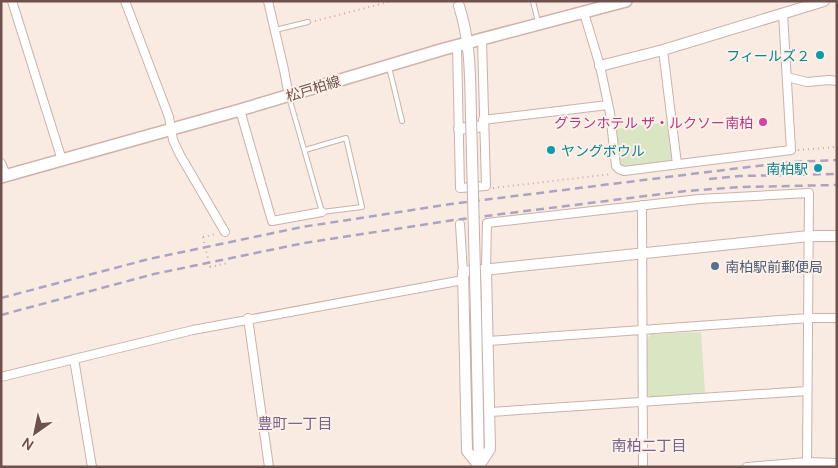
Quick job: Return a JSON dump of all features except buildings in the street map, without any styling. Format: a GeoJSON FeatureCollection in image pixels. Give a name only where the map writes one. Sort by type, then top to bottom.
{"type":"FeatureCollection","features":[{"type":"Feature","properties":{"kind":"main road","name":"松戸柏線"},"geometry":{"type":"LineString","coordinates":[[4,176],[289,96],[388,65],[584,13],[603,4],[626,1]]}},
{"type":"Feature","properties":{"kind":"street"},"geometry":{"type":"LineString","coordinates":[[12,1],[62,160]]}},
{"type":"Feature","properties":{"kind":"street"},"geometry":{"type":"LineString","coordinates":[[125,1],[169,117],[173,140],[185,165],[225,232]]}},
{"type":"Feature","properties":{"kind":"street"},"geometry":{"type":"LineString","coordinates":[[268,1],[289,96]]}},
{"type":"Feature","properties":{"kind":"street"},"geometry":{"type":"LineString","coordinates":[[600,66],[664,50],[824,1]]}},
{"type":"Feature","properties":{"kind":"street"},"geometry":{"type":"LineString","coordinates":[[458,4],[466,28],[463,44],[459,129],[460,188],[486,186],[482,39]]}},
{"type":"Feature","properties":{"kind":"street"},"geometry":{"type":"LineString","coordinates":[[584,13],[600,66],[608,105],[616,166],[624,171],[791,150],[783,14]]}},
{"type":"Feature","properties":{"kind":"street"},"geometry":{"type":"LineString","coordinates":[[463,44],[471,116],[479,466]]}},
{"type":"Feature","properties":{"kind":"street"},"geometry":{"type":"LineString","coordinates":[[664,50],[677,164]]}},
{"type":"Feature","properties":{"kind":"street"},"geometry":{"type":"LineString","coordinates":[[787,77],[807,82],[837,80]]}},
{"type":"Feature","properties":{"kind":"street"},"geometry":{"type":"LineString","coordinates":[[459,129],[483,123],[608,105]]}},
{"type":"Feature","properties":{"kind":"street"},"geometry":{"type":"LineString","coordinates":[[240,110],[272,221],[322,212]]}},
{"type":"Feature","properties":{"kind":"street"},"geometry":{"type":"LineString","coordinates":[[1,163],[4,176]]}},
{"type":"Feature","properties":{"kind":"street"},"geometry":{"type":"LineString","coordinates":[[479,466],[490,450],[486,270],[487,223],[700,199],[809,193],[807,465]]}},
{"type":"Feature","properties":{"kind":"street"},"geometry":{"type":"LineString","coordinates":[[642,205],[643,467]]}},
{"type":"Feature","properties":{"kind":"street"},"geometry":{"type":"LineString","coordinates":[[460,224],[467,451],[479,466]]}},
{"type":"Feature","properties":{"kind":"street"},"geometry":{"type":"LineString","coordinates":[[1,377],[151,339],[486,270],[809,236],[837,236]]}},
{"type":"Feature","properties":{"kind":"street"},"geometry":{"type":"LineString","coordinates":[[248,318],[270,467]]}},
{"type":"Feature","properties":{"kind":"street"},"geometry":{"type":"LineString","coordinates":[[488,341],[809,318],[837,318]]}},
{"type":"Feature","properties":{"kind":"street"},"geometry":{"type":"LineString","coordinates":[[74,359],[92,467]]}},
{"type":"Feature","properties":{"kind":"street"},"geometry":{"type":"LineString","coordinates":[[490,412],[807,391]]}},
{"type":"Feature","properties":{"kind":"street"},"geometry":{"type":"LineString","coordinates":[[747,467],[837,463]]}},
{"type":"Feature","properties":{"kind":"lane"},"geometry":{"type":"LineString","coordinates":[[534,1],[539,25]]}},
{"type":"Feature","properties":{"kind":"lane"},"geometry":{"type":"LineString","coordinates":[[275,30],[308,22]]}},
{"type":"Feature","properties":{"kind":"lane"},"geometry":{"type":"LineString","coordinates":[[388,65],[402,121]]}},
{"type":"Feature","properties":{"kind":"lane"},"geometry":{"type":"LineString","coordinates":[[289,96],[322,212],[362,207],[346,138],[305,150]]}},
{"type":"Feature","properties":{"kind":"path"},"geometry":{"type":"LineString","coordinates":[[308,22],[392,1]]}},
{"type":"Feature","properties":{"kind":"path"},"geometry":{"type":"LineString","coordinates":[[791,150],[837,147]]}},
{"type":"Feature","properties":{"kind":"path"},"geometry":{"type":"LineString","coordinates":[[486,186],[490,188],[612,175],[619,169]]}},
{"type":"Feature","properties":{"kind":"path"},"geometry":{"type":"LineString","coordinates":[[225,232],[203,237],[210,267],[228,263]]}},
{"type":"Feature","properties":{"kind":"green space"},"geometry":{"type":"Polygon","coordinates":[[[667,122],[672,159],[669,162],[624,167],[620,164],[616,129],[667,122]]]}},
{"type":"Feature","properties":{"kind":"green space"},"geometry":{"type":"Polygon","coordinates":[[[701,332],[705,393],[651,398],[647,394],[647,339],[651,334],[701,332]]]}},
{"type":"Feature","properties":{"kind":"railway"},"geometry":{"type":"LineString","coordinates":[[1,298],[149,259],[302,227],[451,204],[740,168],[793,162],[837,160]]}},
{"type":"Feature","properties":{"kind":"railway"},"geometry":{"type":"LineString","coordinates":[[709,179],[740,176],[837,174]]}},
{"type":"Feature","properties":{"kind":"railway"},"geometry":{"type":"LineString","coordinates":[[1,315],[154,274],[304,243],[454,220],[686,191],[740,187],[837,185]]}},
{"type":"Feature","properties":{"kind":"place","name":"フィールズ２"},"geometry":{"type":"Point","coordinates":[820,55]}},
{"type":"Feature","properties":{"kind":"place","name":"グランホテル ザ・ルクソー南柏"},"geometry":{"type":"Point","coordinates":[763,122]}},
{"type":"Feature","properties":{"kind":"place","name":"ヤングボウル"},"geometry":{"type":"Point","coordinates":[551,150]}},
{"type":"Feature","properties":{"kind":"place","name":"南柏駅"},"geometry":{"type":"Point","coordinates":[818,168]}},
{"type":"Feature","properties":{"kind":"place","name":"南柏駅前郵便局"},"geometry":{"type":"Point","coordinates":[715,266]}},
{"type":"Feature","properties":{"kind":"district","name":"豊町一丁目"},"geometry":{"type":"Point","coordinates":[295,423]}},
{"type":"Feature","properties":{"kind":"district","name":"南柏二丁目"},"geometry":{"type":"Point","coordinates":[649,445]}}]}
